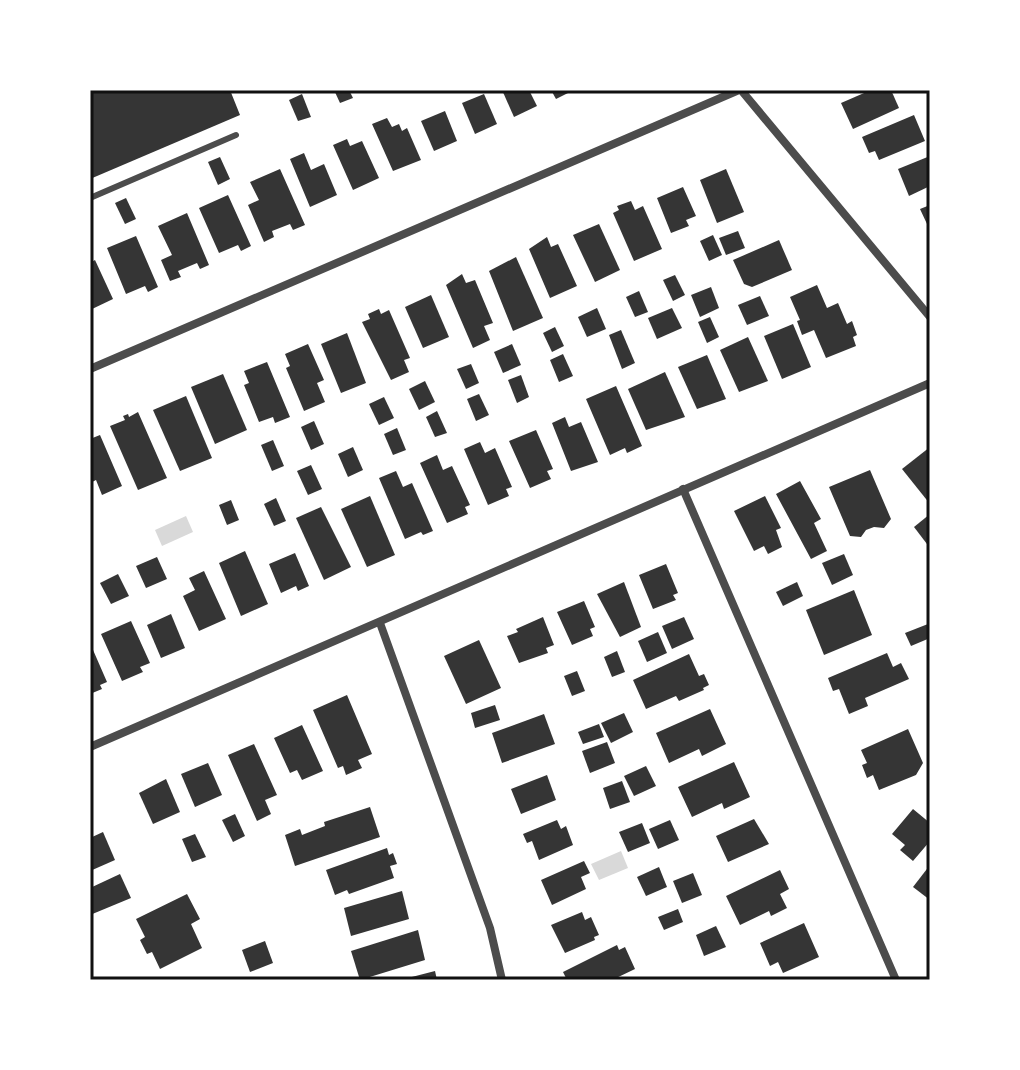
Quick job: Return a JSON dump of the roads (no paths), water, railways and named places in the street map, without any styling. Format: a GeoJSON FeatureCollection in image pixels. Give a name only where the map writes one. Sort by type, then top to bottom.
{"type":"FeatureCollection","features":[{"type":"Feature","properties":{"kind":"street"},"geometry":{"type":"LineString","coordinates":[[90,369],[740,90],[930,317]]}},
{"type":"Feature","properties":{"kind":"street"},"geometry":{"type":"LineString","coordinates":[[90,747],[930,383]]}},
{"type":"Feature","properties":{"kind":"street"},"geometry":{"type":"LineString","coordinates":[[683,489],[896,980]]}},
{"type":"Feature","properties":{"kind":"street"},"geometry":{"type":"LineString","coordinates":[[380,623],[490,928],[502,980]]}},
{"type":"Feature","properties":{"kind":"lane"},"geometry":{"type":"LineString","coordinates":[[90,198],[236,135]]}}]}
